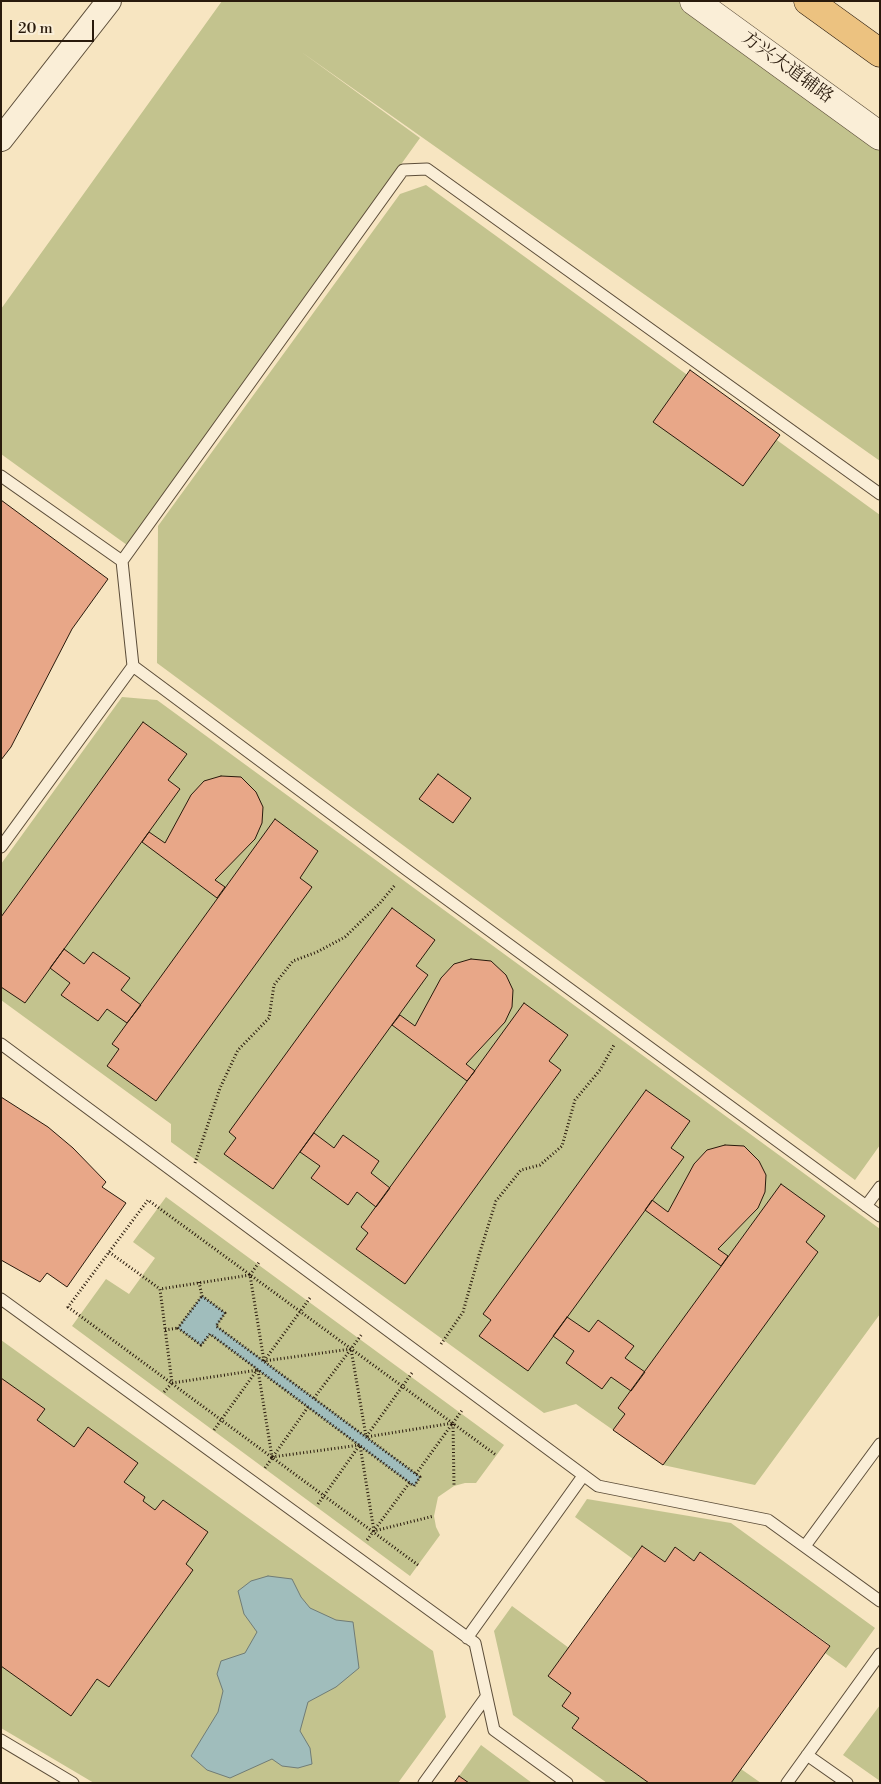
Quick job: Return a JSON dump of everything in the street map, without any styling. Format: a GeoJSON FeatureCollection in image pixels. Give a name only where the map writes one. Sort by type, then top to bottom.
{"type":"FeatureCollection","features":[{"type":"Feature","properties":{"kind":"highway"},"geometry":{"type":"LineString","coordinates":[[808,1],[880,53]]}},
{"type":"Feature","properties":{"kind":"street"},"geometry":{"type":"LineString","coordinates":[[1,139],[108,1]]}},
{"type":"Feature","properties":{"kind":"street","name":"方兴大道辅路"},"geometry":{"type":"LineString","coordinates":[[694,1],[880,136]]}},
{"type":"Feature","properties":{"kind":"lane"},"geometry":{"type":"LineString","coordinates":[[1,847],[133,666],[122,561],[403,170],[428,169],[880,494]]}},
{"type":"Feature","properties":{"kind":"lane"},"geometry":{"type":"LineString","coordinates":[[1,476],[122,561]]}},
{"type":"Feature","properties":{"kind":"lane"},"geometry":{"type":"LineString","coordinates":[[133,666],[407,870],[880,1216]]}},
{"type":"Feature","properties":{"kind":"lane"},"geometry":{"type":"LineString","coordinates":[[1,1044],[598,1486],[768,1520],[880,1602]]}},
{"type":"Feature","properties":{"kind":"lane"},"geometry":{"type":"LineString","coordinates":[[866,1206],[880,1187]]}},
{"type":"Feature","properties":{"kind":"lane"},"geometry":{"type":"LineString","coordinates":[[1,1299],[468,1638],[475,1644],[494,1730],[567,1783]]}},
{"type":"Feature","properties":{"kind":"lane"},"geometry":{"type":"LineString","coordinates":[[806,1546],[880,1444]]}},
{"type":"Feature","properties":{"kind":"lane"},"geometry":{"type":"LineString","coordinates":[[468,1638],[583,1476]]}},
{"type":"Feature","properties":{"kind":"lane"},"geometry":{"type":"LineString","coordinates":[[787,1783],[880,1654]]}},
{"type":"Feature","properties":{"kind":"lane"},"geometry":{"type":"LineString","coordinates":[[424,1783],[486,1697]]}},
{"type":"Feature","properties":{"kind":"lane"},"geometry":{"type":"LineString","coordinates":[[1,1740],[73,1783]]}},
{"type":"Feature","properties":{"kind":"lane"},"geometry":{"type":"LineString","coordinates":[[807,1755],[847,1783]]}},
{"type":"Feature","properties":{"kind":"path"},"geometry":{"type":"LineString","coordinates":[[189,1183],[220,1088],[238,1050],[269,1018],[274,985],[293,961],[317,952],[345,937],[380,903],[407,870]]}},
{"type":"Feature","properties":{"kind":"path"},"geometry":{"type":"LineString","coordinates":[[429,1361],[463,1312],[496,1201],[521,1170],[540,1165],[562,1146],[575,1100],[600,1070],[624,1028]]}},
{"type":"Feature","properties":{"kind":"path"},"geometry":{"type":"LineString","coordinates":[[418,1565],[68,1307],[148,1200],[496,1455]]}},
{"type":"Feature","properties":{"kind":"path"},"geometry":{"type":"LineString","coordinates":[[109,1252],[160,1289],[250,1275]]}},
{"type":"Feature","properties":{"kind":"path"},"geometry":{"type":"LineString","coordinates":[[250,1275],[264,1361]]}},
{"type":"Feature","properties":{"kind":"path"},"geometry":{"type":"LineString","coordinates":[[178,1328],[201,1345],[210,1334],[414,1486],[420,1477],[216,1326],[225,1313],[202,1296],[199,1282]]}},
{"type":"Feature","properties":{"kind":"path"},"geometry":{"type":"LineString","coordinates":[[160,1289],[172,1383]]}},
{"type":"Feature","properties":{"kind":"path"},"geometry":{"type":"LineString","coordinates":[[165,1330],[178,1328],[202,1296]]}},
{"type":"Feature","properties":{"kind":"path"},"geometry":{"type":"LineString","coordinates":[[264,1361],[300,1311]]}},
{"type":"Feature","properties":{"kind":"path"},"geometry":{"type":"LineString","coordinates":[[264,1361],[351,1349]]}},
{"type":"Feature","properties":{"kind":"path"},"geometry":{"type":"LineString","coordinates":[[314,1398],[351,1349]]}},
{"type":"Feature","properties":{"kind":"path"},"geometry":{"type":"LineString","coordinates":[[351,1349],[366,1437]]}},
{"type":"Feature","properties":{"kind":"path"},"geometry":{"type":"LineString","coordinates":[[172,1383],[258,1370]]}},
{"type":"Feature","properties":{"kind":"path"},"geometry":{"type":"LineString","coordinates":[[202,1445],[258,1370]]}},
{"type":"Feature","properties":{"kind":"path"},"geometry":{"type":"LineString","coordinates":[[258,1370],[272,1457]]}},
{"type":"Feature","properties":{"kind":"path"},"geometry":{"type":"LineString","coordinates":[[366,1437],[402,1386]]}},
{"type":"Feature","properties":{"kind":"path"},"geometry":{"type":"LineString","coordinates":[[254,1483],[308,1407]]}},
{"type":"Feature","properties":{"kind":"path"},"geometry":{"type":"LineString","coordinates":[[366,1437],[453,1423]]}},
{"type":"Feature","properties":{"kind":"path"},"geometry":{"type":"LineString","coordinates":[[416,1474],[453,1423]]}},
{"type":"Feature","properties":{"kind":"path"},"geometry":{"type":"LineString","coordinates":[[453,1423],[454,1486]]}},
{"type":"Feature","properties":{"kind":"path"},"geometry":{"type":"LineString","coordinates":[[272,1457],[360,1445]]}},
{"type":"Feature","properties":{"kind":"path"},"geometry":{"type":"LineString","coordinates":[[306,1520],[360,1445]]}},
{"type":"Feature","properties":{"kind":"path"},"geometry":{"type":"LineString","coordinates":[[360,1445],[374,1531]]}},
{"type":"Feature","properties":{"kind":"path"},"geometry":{"type":"LineString","coordinates":[[356,1556],[410,1482]]}},
{"type":"Feature","properties":{"kind":"path"},"geometry":{"type":"LineString","coordinates":[[374,1531],[434,1516]]}},
{"type":"Feature","properties":{"kind":"green space"},"geometry":{"type":"Polygon","coordinates":[[[222,1],[694,1],[880,136],[880,461],[300,51],[420,138],[127,545],[1,454],[1,309],[222,1]]]}},
{"type":"Feature","properties":{"kind":"green space"},"geometry":{"type":"Polygon","coordinates":[[[426,185],[880,515],[880,1145],[855,1180],[157,663],[158,526],[400,194],[426,185]]]}},
{"type":"Feature","properties":{"kind":"green space"},"geometry":{"type":"Polygon","coordinates":[[[122,697],[157,700],[880,1229],[880,1314],[755,1485],[663,1465],[576,1404],[544,1413],[171,1142],[171,1124],[1,1000],[1,864],[122,697]]]}},
{"type":"Feature","properties":{"kind":"green space"},"geometry":{"type":"Polygon","coordinates":[[[166,1197],[504,1445],[476,1483],[454,1486],[438,1497],[434,1516],[440,1535],[410,1576],[72,1326],[106,1279],[129,1294],[155,1258],[133,1242],[166,1197]]]}},
{"type":"Feature","properties":{"kind":"green space"},"geometry":{"type":"Polygon","coordinates":[[[1,1340],[433,1651],[446,1717],[398,1783],[94,1783],[1,1728],[1,1340]]]}},
{"type":"Feature","properties":{"kind":"green space"},"geometry":{"type":"Polygon","coordinates":[[[587,1499],[731,1523],[875,1628],[846,1668],[825,1653],[830,1645],[700,1552],[694,1561],[675,1548],[665,1562],[642,1546],[633,1559],[575,1517],[587,1499]]]}},
{"type":"Feature","properties":{"kind":"green space"},"geometry":{"type":"Polygon","coordinates":[[[512,1606],[569,1648],[571,1693],[562,1706],[579,1718],[572,1728],[649,1783],[607,1783],[513,1715],[494,1631],[512,1606]]]}},
{"type":"Feature","properties":{"kind":"green space"},"geometry":{"type":"Polygon","coordinates":[[[880,1705],[880,1781],[843,1755],[880,1705]]]}},
{"type":"Feature","properties":{"kind":"green space"},"geometry":{"type":"Polygon","coordinates":[[[481,1745],[532,1783],[469,1783],[459,1776],[481,1745]]]}},
{"type":"Feature","properties":{"kind":"green space"},"geometry":{"type":"Polygon","coordinates":[[[741,1769],[761,1783],[731,1783],[741,1769]]]}},
{"type":"Feature","properties":{"kind":"water"},"geometry":{"type":"Polygon","coordinates":[[[202,1296],[225,1313],[216,1326],[420,1477],[414,1486],[210,1334],[201,1345],[178,1328],[202,1296]]]}},
{"type":"Feature","properties":{"kind":"water"},"geometry":{"type":"Polygon","coordinates":[[[268,1576],[292,1579],[301,1597],[310,1608],[336,1620],[353,1622],[359,1668],[336,1687],[308,1702],[300,1731],[310,1748],[312,1764],[298,1768],[282,1766],[272,1759],[230,1778],[207,1770],[191,1756],[218,1712],[223,1691],[217,1674],[221,1661],[245,1653],[257,1632],[244,1614],[238,1591],[251,1581],[268,1576]]]}},
{"type":"Feature","properties":{"kind":"building"},"geometry":{"type":"Polygon","coordinates":[[[690,370],[780,435],[743,486],[653,422],[690,370]]]}},
{"type":"Feature","properties":{"kind":"building"},"geometry":{"type":"Polygon","coordinates":[[[1,500],[108,579],[72,629],[11,747],[1,760],[1,500]]]}},
{"type":"Feature","properties":{"kind":"building"},"geometry":{"type":"Polygon","coordinates":[[[143,722],[187,754],[168,780],[180,789],[25,1003],[1,987],[1,917],[143,722]]]}},
{"type":"Feature","properties":{"kind":"building"},"geometry":{"type":"Polygon","coordinates":[[[438,774],[471,798],[453,823],[419,799],[438,774]]]}},
{"type":"Feature","properties":{"kind":"building"},"geometry":{"type":"Polygon","coordinates":[[[221,776],[241,777],[256,792],[263,807],[262,823],[255,839],[215,880],[225,887],[217,898],[142,842],[149,832],[165,843],[191,795],[204,781],[221,776]]]}},
{"type":"Feature","properties":{"kind":"building"},"geometry":{"type":"Polygon","coordinates":[[[275,819],[318,851],[300,878],[312,887],[156,1101],[107,1066],[119,1049],[112,1044],[275,819]]]}},
{"type":"Feature","properties":{"kind":"building"},"geometry":{"type":"Polygon","coordinates":[[[392,908],[435,940],[416,966],[428,975],[273,1189],[224,1154],[236,1138],[229,1132],[392,908]]]}},
{"type":"Feature","properties":{"kind":"building"},"geometry":{"type":"Polygon","coordinates":[[[64,949],[84,964],[93,952],[130,978],[121,990],[141,1005],[127,1023],[107,1009],[98,1021],[61,995],[70,983],[50,968],[64,949]]]}},
{"type":"Feature","properties":{"kind":"building"},"geometry":{"type":"Polygon","coordinates":[[[471,959],[491,961],[506,975],[513,990],[512,1007],[505,1022],[466,1064],[475,1071],[467,1081],[392,1025],[400,1015],[415,1026],[441,978],[454,964],[471,959]]]}},
{"type":"Feature","properties":{"kind":"building"},"geometry":{"type":"Polygon","coordinates":[[[524,1003],[568,1035],[549,1061],[561,1070],[405,1284],[356,1249],[368,1233],[361,1227],[524,1003]]]}},
{"type":"Feature","properties":{"kind":"building"},"geometry":{"type":"Polygon","coordinates":[[[646,1090],[690,1121],[671,1148],[684,1157],[528,1371],[479,1336],[491,1320],[483,1314],[646,1090]]]}},
{"type":"Feature","properties":{"kind":"building"},"geometry":{"type":"Polygon","coordinates":[[[1,1097],[48,1127],[73,1148],[106,1182],[102,1187],[126,1203],[67,1287],[47,1273],[40,1282],[1,1260],[1,1097]]]}},
{"type":"Feature","properties":{"kind":"building"},"geometry":{"type":"Polygon","coordinates":[[[314,1133],[334,1148],[343,1135],[379,1161],[371,1173],[390,1188],[376,1207],[357,1192],[348,1205],[311,1178],[320,1166],[300,1152],[314,1133]]]}},
{"type":"Feature","properties":{"kind":"building"},"geometry":{"type":"Polygon","coordinates":[[[725,1145],[744,1146],[759,1161],[766,1175],[765,1192],[758,1208],[718,1249],[728,1256],[721,1266],[645,1210],[652,1200],[668,1212],[694,1164],[707,1150],[725,1145]]]}},
{"type":"Feature","properties":{"kind":"building"},"geometry":{"type":"Polygon","coordinates":[[[781,1184],[825,1216],[806,1242],[818,1252],[663,1465],[613,1430],[625,1414],[618,1408],[781,1184]]]}},
{"type":"Feature","properties":{"kind":"building"},"geometry":{"type":"Polygon","coordinates":[[[567,1317],[589,1332],[598,1320],[634,1346],[625,1358],[645,1372],[631,1391],[611,1377],[602,1389],[566,1363],[574,1351],[553,1336],[567,1317]]]}},
{"type":"Feature","properties":{"kind":"building"},"geometry":{"type":"Polygon","coordinates":[[[1,1378],[45,1409],[37,1420],[74,1447],[88,1427],[138,1463],[124,1482],[145,1497],[143,1501],[155,1510],[163,1500],[208,1532],[186,1564],[193,1570],[109,1687],[97,1679],[71,1716],[1,1666],[1,1378]]]}},
{"type":"Feature","properties":{"kind":"building"},"geometry":{"type":"Polygon","coordinates":[[[642,1546],[665,1562],[675,1547],[694,1561],[700,1552],[830,1646],[731,1783],[649,1783],[572,1728],[579,1718],[562,1706],[571,1693],[548,1676],[642,1546]]]}},
{"type":"Feature","properties":{"kind":"building"},"geometry":{"type":"Polygon","coordinates":[[[459,1776],[469,1783],[454,1783],[459,1776]]]}}]}
